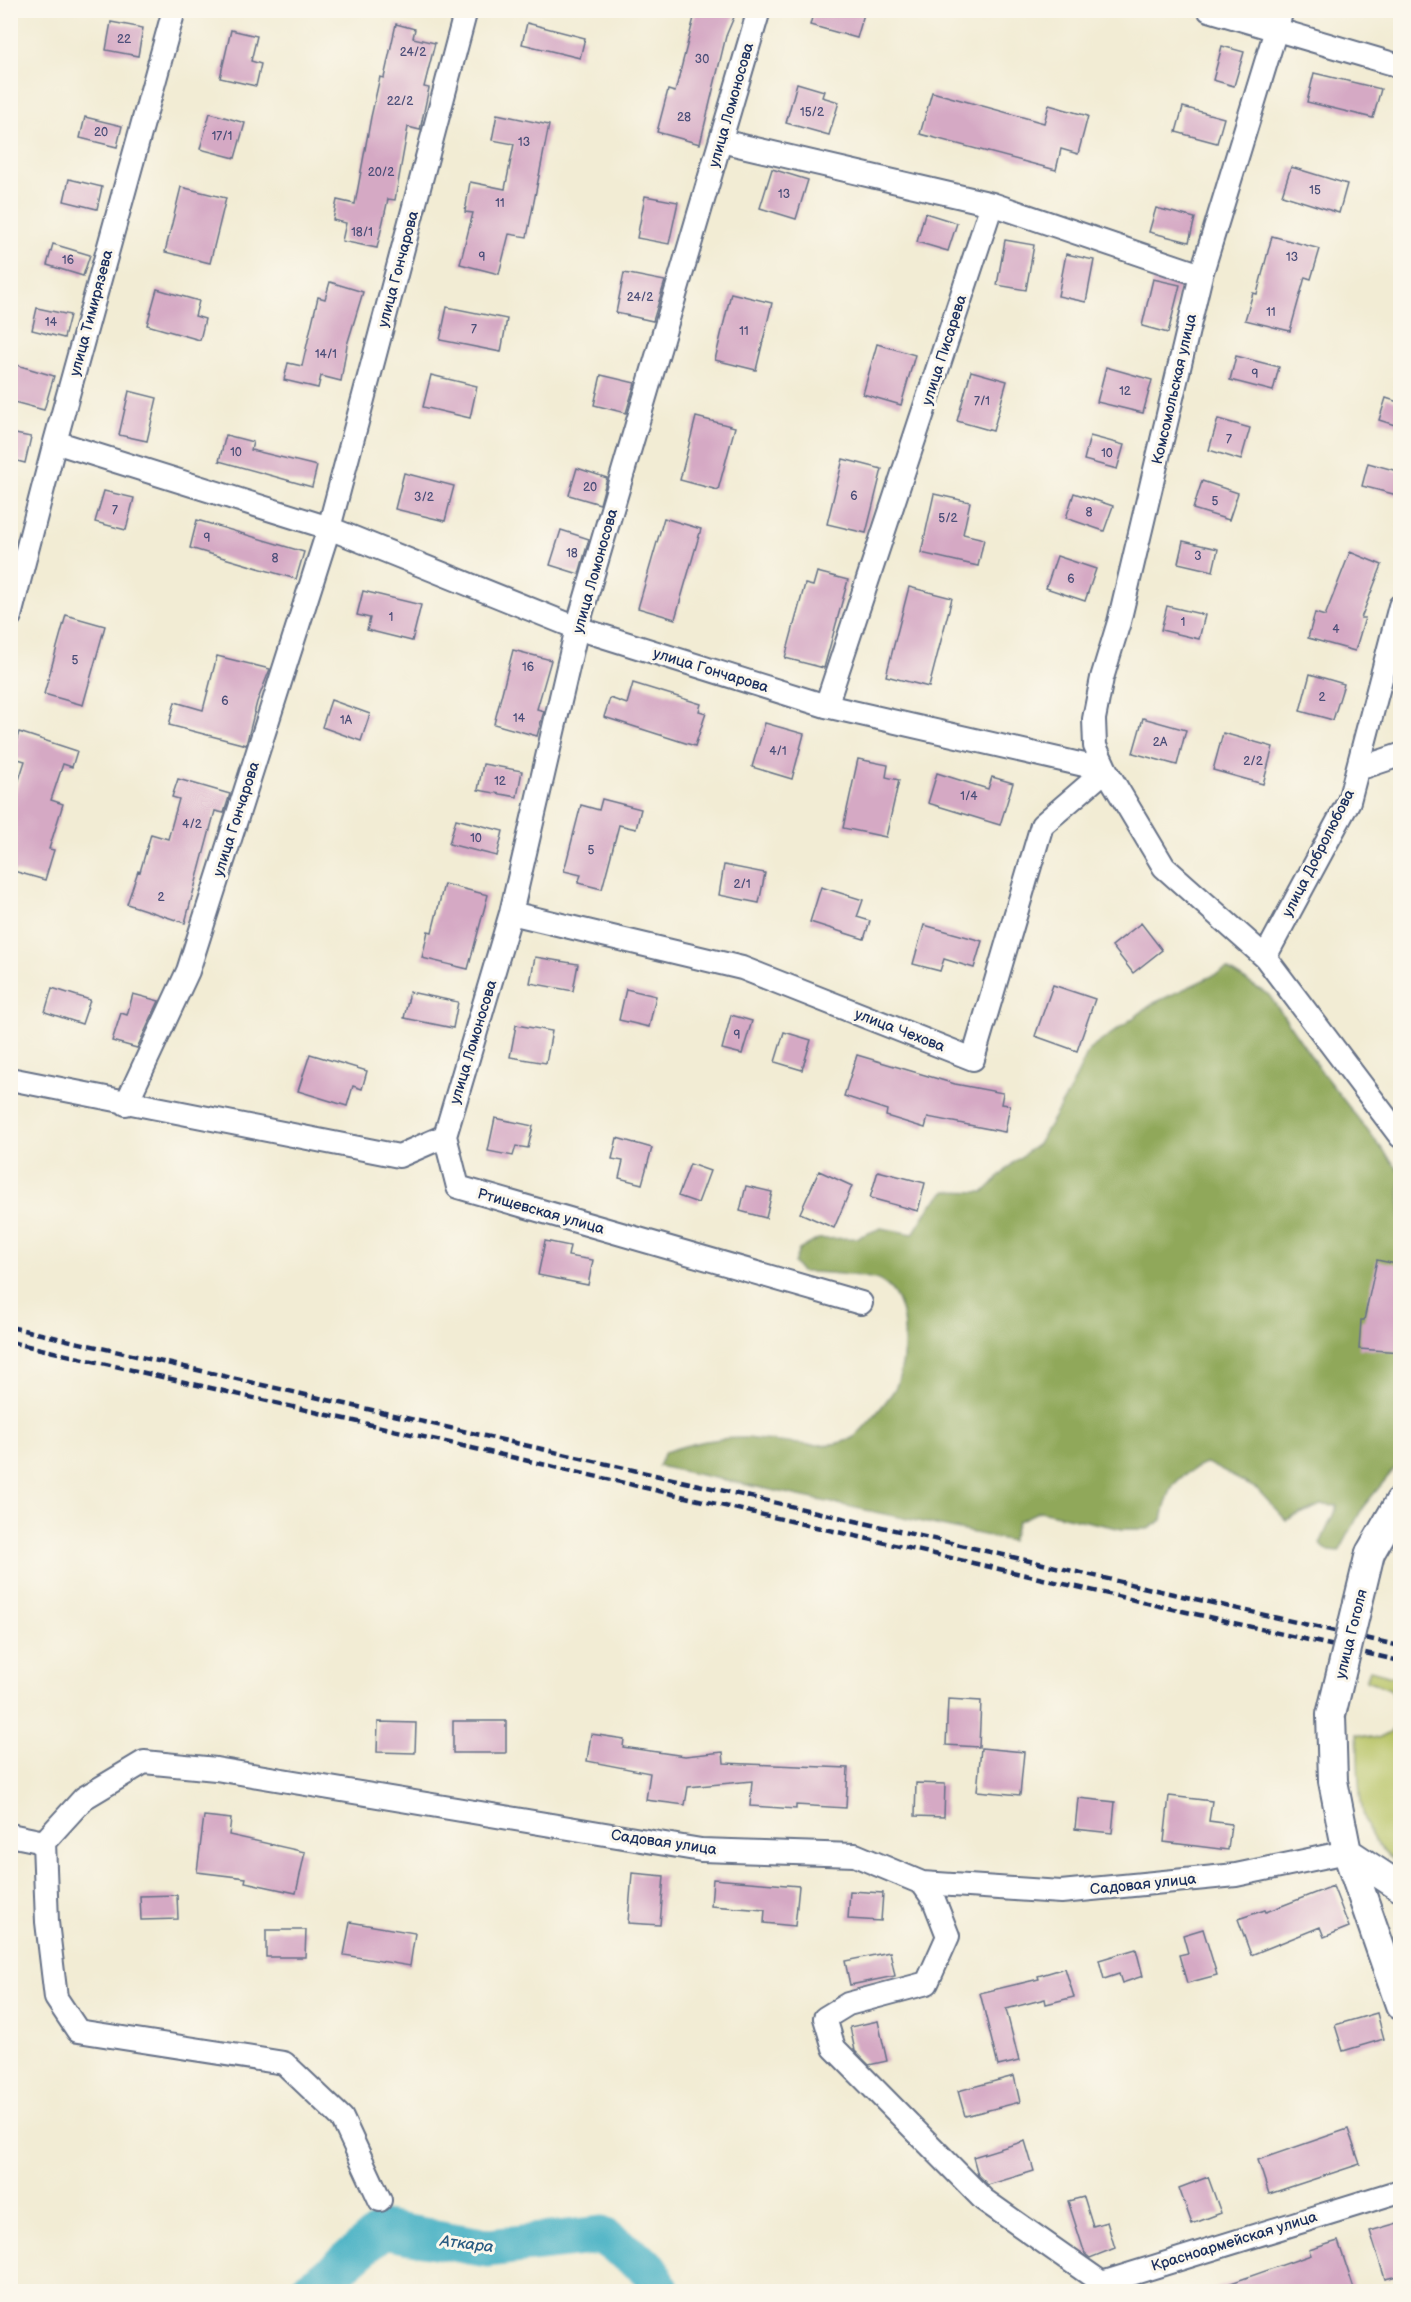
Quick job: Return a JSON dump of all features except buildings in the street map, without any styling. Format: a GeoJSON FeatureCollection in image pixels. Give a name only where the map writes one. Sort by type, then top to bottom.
{"type":"FeatureCollection","features":[{"type":"Feature","properties":{"kind":"street","name":"улица Тимирязева"},"geometry":{"type":"LineString","coordinates":[[10,616],[55,442],[174,10]]}},
{"type":"Feature","properties":{"kind":"street","name":"улица Гончарова"},"geometry":{"type":"LineString","coordinates":[[126,1104],[188,971],[329,528],[466,10]]}},
{"type":"Feature","properties":{"kind":"street","name":"улица Ломоносова"},"geometry":{"type":"LineString","coordinates":[[445,1136],[512,913],[578,628],[759,10]]}},
{"type":"Feature","properties":{"kind":"street"},"geometry":{"type":"LineString","coordinates":[[1209,10],[1279,20],[1401,66]]}},
{"type":"Feature","properties":{"kind":"street","name":"Комсомольская улица"},"geometry":{"type":"LineString","coordinates":[[1279,20],[1201,275],[1119,622],[1102,678],[1094,719],[1095,746],[1164,867],[1264,957],[1401,1136]]}},
{"type":"Feature","properties":{"kind":"street"},"geometry":{"type":"LineString","coordinates":[[721,141],[992,204],[1201,275]]}},
{"type":"Feature","properties":{"kind":"street","name":"улица Писарева"},"geometry":{"type":"LineString","coordinates":[[826,706],[992,204]]}},
{"type":"Feature","properties":{"kind":"street","name":"улица Гончарова"},"geometry":{"type":"LineString","coordinates":[[55,442],[329,528],[578,628],[826,706],[1107,770]]}},
{"type":"Feature","properties":{"kind":"street","name":"улица Добролюбова"},"geometry":{"type":"LineString","coordinates":[[1264,957],[1349,801],[1401,606]]}},
{"type":"Feature","properties":{"kind":"street"},"geometry":{"type":"LineString","coordinates":[[1358,769],[1401,754]]}},
{"type":"Feature","properties":{"kind":"street","name":"улица Чехова"},"geometry":{"type":"LineString","coordinates":[[512,913],[741,968],[973,1059],[1042,825],[1107,770]]}},
{"type":"Feature","properties":{"kind":"street"},"geometry":{"type":"LineString","coordinates":[[10,1079],[126,1104],[399,1156],[445,1136]]}},
{"type":"Feature","properties":{"kind":"street","name":"Ртищевская улица"},"geometry":{"type":"LineString","coordinates":[[445,1136],[458,1187],[861,1303]]}},
{"type":"Feature","properties":{"kind":"street","name":"улица Гоголя"},"geometry":{"type":"LineString","coordinates":[[1401,1501],[1370,1553],[1331,1715],[1333,1781],[1347,1852],[1401,2005]]}},
{"type":"Feature","properties":{"kind":"street","name":"Садовая улица"},"geometry":{"type":"LineString","coordinates":[[44,1842],[84,1798],[144,1762],[216,1769],[701,1850],[855,1855],[922,1883],[1061,1892],[1236,1875],[1347,1852]]}},
{"type":"Feature","properties":{"kind":"street"},"geometry":{"type":"LineString","coordinates":[[10,1835],[44,1842],[47,1922],[56,1998],[78,2031],[284,2063],[342,2118],[380,2200]]}},
{"type":"Feature","properties":{"kind":"street"},"geometry":{"type":"LineString","coordinates":[[1347,1852],[1401,1887]]}},
{"type":"Feature","properties":{"kind":"street","name":"Красноармейская улица"},"geometry":{"type":"LineString","coordinates":[[922,1883],[934,1900],[948,1936],[927,1983],[848,2004],[825,2018],[834,2048],[984,2200],[1102,2283],[1401,2191]]}},
{"type":"Feature","properties":{"kind":"green space"},"geometry":{"type":"Polygon","coordinates":[[[1227,969],[1269,995],[1324,1075],[1400,1172],[1400,1462],[1363,1507],[1339,1552],[1328,1551],[1320,1544],[1337,1506],[1321,1505],[1286,1520],[1257,1489],[1207,1463],[1180,1478],[1167,1499],[1162,1520],[1148,1529],[1122,1529],[1040,1511],[1018,1521],[1011,1541],[658,1466],[665,1452],[715,1440],[746,1438],[816,1445],[843,1442],[854,1437],[890,1396],[897,1384],[903,1359],[902,1315],[892,1290],[882,1282],[856,1276],[801,1272],[794,1263],[799,1250],[818,1239],[856,1238],[881,1228],[913,1234],[931,1205],[946,1191],[984,1192],[1015,1161],[1038,1144],[1069,1092],[1089,1050],[1154,1003],[1227,969]]]}},
{"type":"Feature","properties":{"kind":"green space"},"geometry":{"type":"Polygon","coordinates":[[[1370,1670],[1400,1678],[1400,1863],[1385,1853],[1374,1840],[1362,1807],[1357,1734],[1378,1739],[1390,1733],[1399,1718],[1390,1689],[1366,1680],[1370,1670]]]}},
{"type":"Feature","properties":{"kind":"waterway","name":"Аткара"},"geometry":{"type":"LineString","coordinates":[[306,2292],[329,2276],[383,2230],[488,2248],[601,2235],[650,2269],[661,2292]]}},
{"type":"Feature","properties":{"kind":"railway"},"geometry":{"type":"LineString","coordinates":[[10,1327],[1400,1646]]}},
{"type":"Feature","properties":{"kind":"railway"},"geometry":{"type":"LineString","coordinates":[[10,1342],[1400,1661]]}}]}
